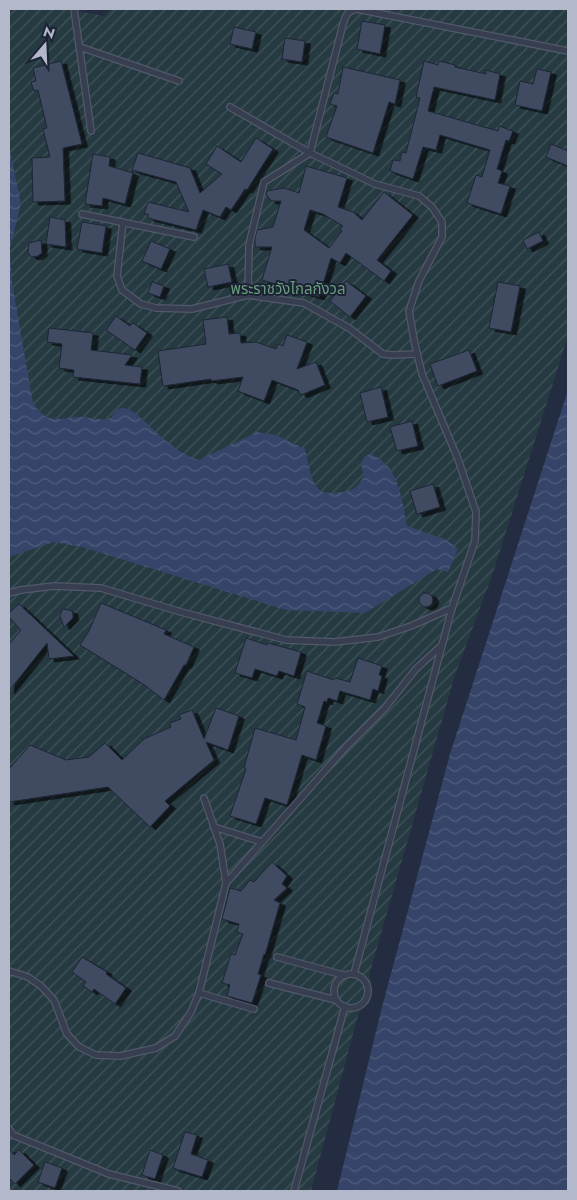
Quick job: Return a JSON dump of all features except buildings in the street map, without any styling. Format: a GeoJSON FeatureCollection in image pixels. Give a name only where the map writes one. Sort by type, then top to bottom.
{"type":"FeatureCollection","features":[{"type":"Feature","properties":{"kind":"lane"},"geometry":{"type":"LineString","coordinates":[[74,9],[91,131]]}},
{"type":"Feature","properties":{"kind":"lane"},"geometry":{"type":"LineString","coordinates":[[248,295],[249,245],[264,182],[310,153],[343,24],[346,14],[350,10],[357,9],[429,22],[568,51]]}},
{"type":"Feature","properties":{"kind":"lane"},"geometry":{"type":"LineString","coordinates":[[80,47],[179,82]]}},
{"type":"Feature","properties":{"kind":"lane"},"geometry":{"type":"LineString","coordinates":[[230,106],[310,153],[375,184],[419,196],[432,207],[442,222],[442,237],[419,281],[409,311],[422,374],[458,460],[476,512],[476,541],[452,608],[354,974]]}},
{"type":"Feature","properties":{"kind":"lane"},"geometry":{"type":"LineString","coordinates":[[82,214],[194,237]]}},
{"type":"Feature","properties":{"kind":"lane"},"geometry":{"type":"LineString","coordinates":[[123,222],[117,276],[122,290],[141,304],[156,308],[192,309],[248,295],[304,303],[349,328],[384,354],[417,354]]}},
{"type":"Feature","properties":{"kind":"lane"},"geometry":{"type":"LineString","coordinates":[[9,593],[54,586],[101,588],[286,640],[335,642],[378,637],[411,626],[452,608]]}},
{"type":"Feature","properties":{"kind":"lane"},"geometry":{"type":"LineString","coordinates":[[226,883],[344,748],[384,709],[416,669],[443,644]]}},
{"type":"Feature","properties":{"kind":"lane"},"geometry":{"type":"LineString","coordinates":[[9,971],[28,977],[41,986],[54,1000],[67,1034],[78,1047],[96,1055],[120,1056],[156,1048],[175,1036],[191,1012],[199,994],[226,883],[220,844],[204,798]]}},
{"type":"Feature","properties":{"kind":"lane"},"geometry":{"type":"LineString","coordinates":[[214,828],[262,842]]}},
{"type":"Feature","properties":{"kind":"lane"},"geometry":{"type":"LineString","coordinates":[[270,983],[336,1000],[345,1006],[356,1007],[362,1004],[367,994],[366,982],[354,974],[343,975],[276,957]]}},
{"type":"Feature","properties":{"kind":"lane"},"geometry":{"type":"LineString","coordinates":[[336,1000],[334,988],[336,982],[343,975]]}},
{"type":"Feature","properties":{"kind":"lane"},"geometry":{"type":"LineString","coordinates":[[199,994],[254,1009]]}},
{"type":"Feature","properties":{"kind":"lane"},"geometry":{"type":"LineString","coordinates":[[294,1191],[345,1006]]}},
{"type":"Feature","properties":{"kind":"lane"},"geometry":{"type":"LineString","coordinates":[[9,1129],[14,1135],[109,1174],[178,1191]]}},
{"type":"Feature","properties":{"kind":"green space","name":"พระราชวังไกลกังวล"},"geometry":{"type":"Polygon","coordinates":[[[9,9],[67,9],[104,16],[111,9],[568,9],[568,336],[492,576],[455,675],[369,976],[372,987],[370,1000],[359,1012],[311,1191],[9,1191],[9,9]]]}},
{"type":"Feature","properties":{"kind":"water"},"geometry":{"type":"Polygon","coordinates":[[[9,146],[21,203],[10,248],[12,282],[33,403],[44,416],[56,419],[83,417],[104,419],[111,418],[118,409],[126,409],[134,412],[174,447],[199,460],[257,432],[276,435],[305,449],[313,480],[319,489],[325,493],[347,491],[360,483],[364,476],[361,465],[364,457],[369,454],[387,465],[393,474],[401,494],[407,526],[445,539],[458,549],[448,572],[437,569],[365,613],[286,610],[82,547],[54,542],[9,557],[9,146]]]}},
{"type":"Feature","properties":{"kind":"water"},"geometry":{"type":"Polygon","coordinates":[[[568,390],[568,1191],[337,1191],[381,1011],[450,754],[568,390]]]}}]}
